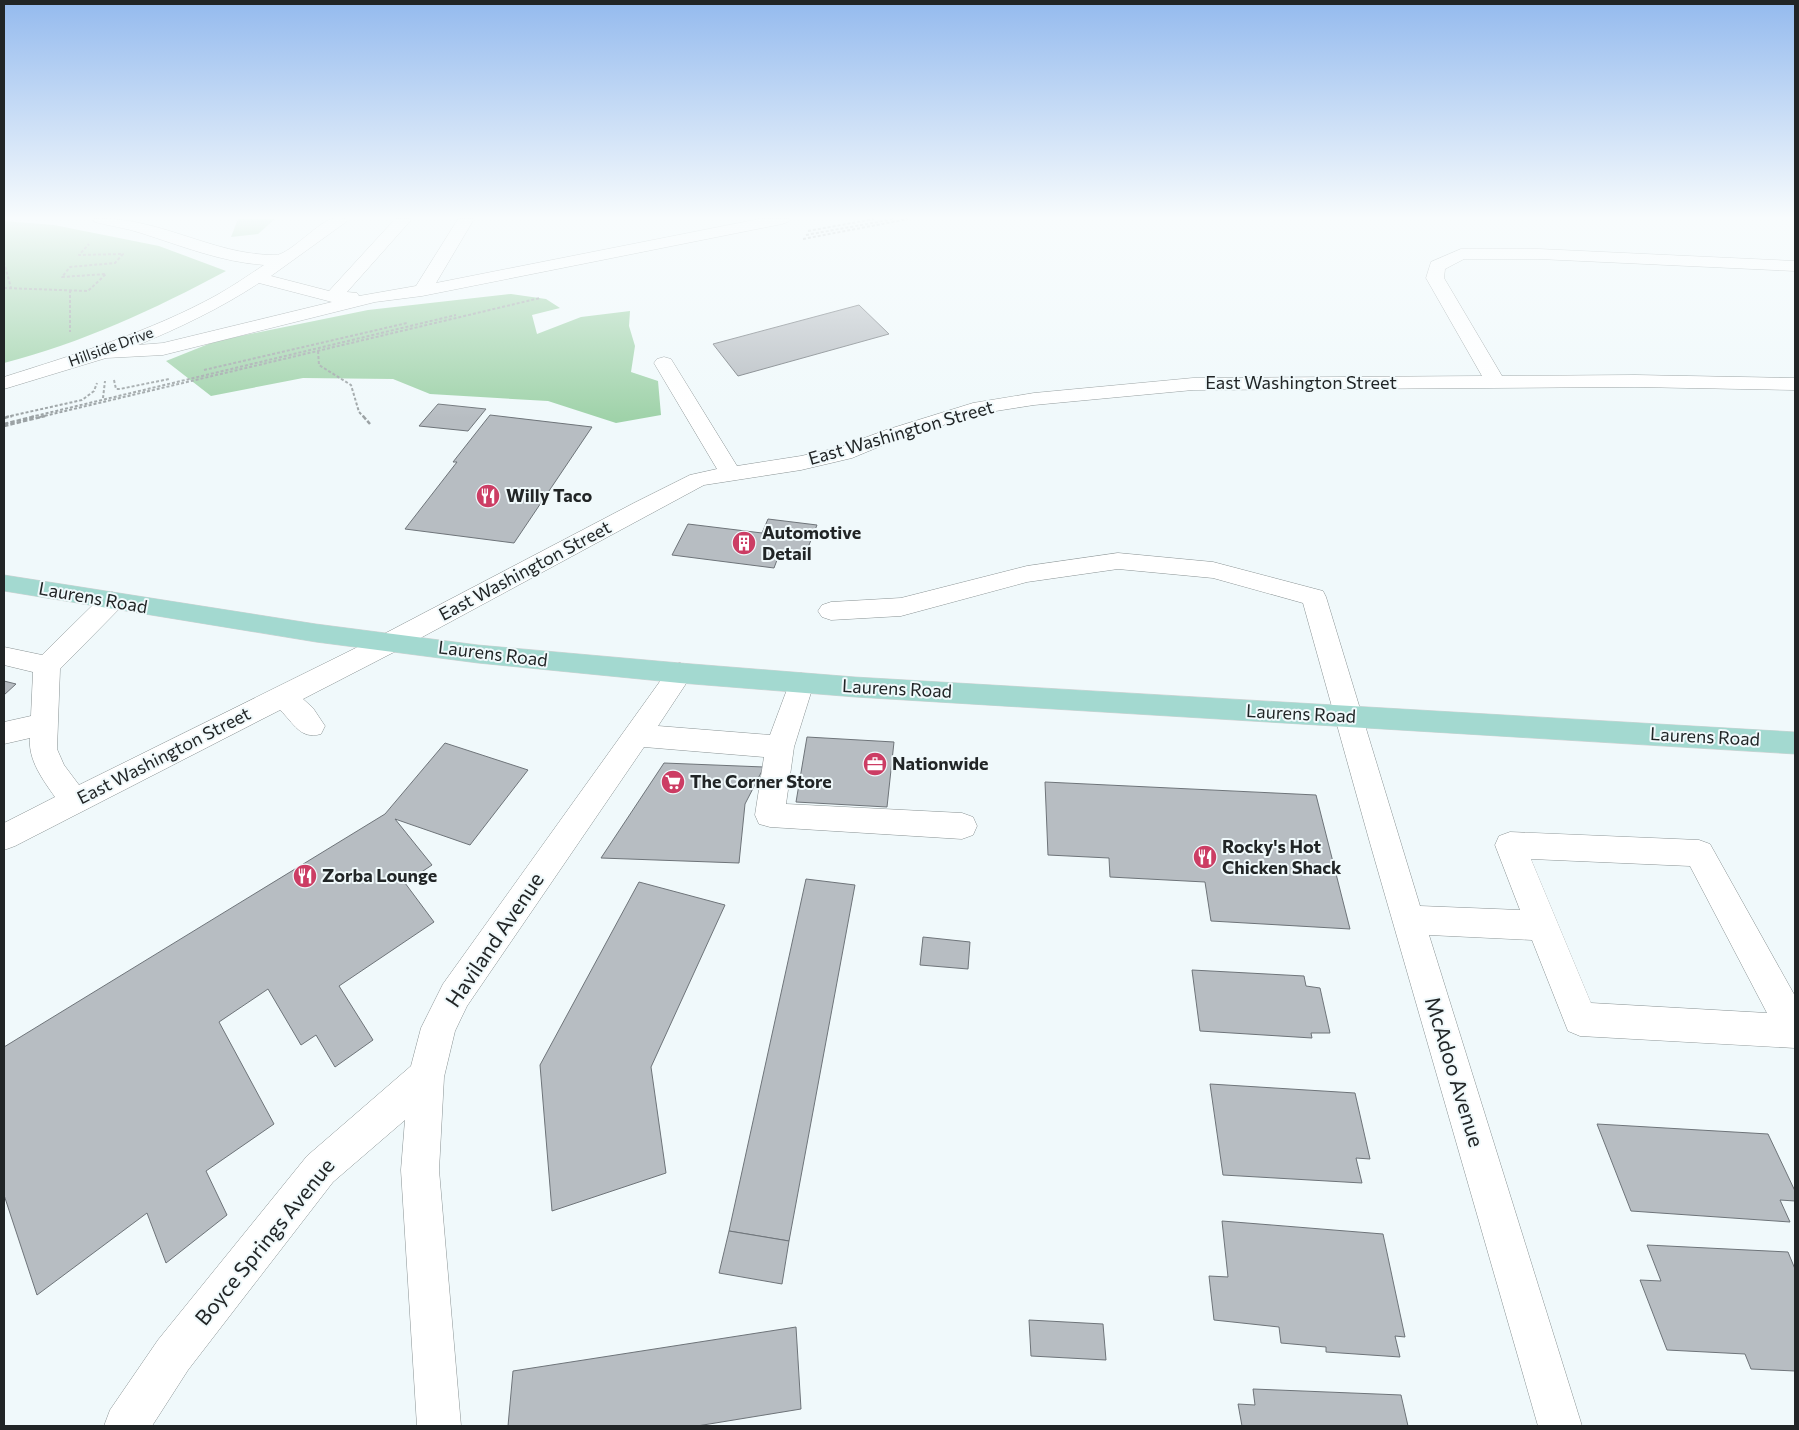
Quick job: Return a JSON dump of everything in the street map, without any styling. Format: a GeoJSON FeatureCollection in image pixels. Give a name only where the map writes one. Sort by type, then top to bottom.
{"type":"FeatureCollection","features":[{"type":"Feature","properties":{"kind":"main road","name":"Laurens Road"},"geometry":{"type":"LineString","coordinates":[[4,583],[316,633],[478,654],[680,673],[801,683],[1795,743]]}},
{"type":"Feature","properties":{"kind":"street","name":"Hillside Drive"},"geometry":{"type":"LineString","coordinates":[[4,383],[104,352],[172,324],[214,303],[242,286]]}},
{"type":"Feature","properties":{"kind":"street"},"geometry":{"type":"LineString","coordinates":[[290,286],[333,297],[375,297]]}},
{"type":"Feature","properties":{"kind":"street"},"geometry":{"type":"LineString","coordinates":[[333,297],[343,286]]}},
{"type":"Feature","properties":{"kind":"street"},"geometry":{"type":"LineString","coordinates":[[422,291],[425,286]]}},
{"type":"Feature","properties":{"kind":"street"},"geometry":{"type":"LineString","coordinates":[[104,352],[163,349],[375,297],[448,286]]}},
{"type":"Feature","properties":{"kind":"street"},"geometry":{"type":"LineString","coordinates":[[1440,286],[1496,382]]}},
{"type":"Feature","properties":{"kind":"street"},"geometry":{"type":"LineString","coordinates":[[664,363],[724,460],[730,474]]}},
{"type":"Feature","properties":{"kind":"street","name":"East Washington Street"},"geometry":{"type":"LineString","coordinates":[[4,837],[391,642],[698,480],[801,463],[844,453],[944,417],[980,408],[1034,399],[1194,384],[1636,381],[1795,384]]}},
{"type":"Feature","properties":{"kind":"street","name":"McAdoo Avenue"},"geometry":{"type":"LineString","coordinates":[[831,611],[901,607],[1027,574],[1118,561],[1213,570],[1314,597],[1408,920],[1560,1426]]}},
{"type":"Feature","properties":{"kind":"street"},"geometry":{"type":"LineString","coordinates":[[74,802],[53,770],[43,748],[47,666],[112,601]]}},
{"type":"Feature","properties":{"kind":"street"},"geometry":{"type":"LineString","coordinates":[[4,656],[47,666]]}},
{"type":"Feature","properties":{"kind":"street","name":"Haviland Avenue"},"geometry":{"type":"LineString","coordinates":[[439,1426],[420,1170],[426,1077],[438,1028],[454,995],[680,673]]}},
{"type":"Feature","properties":{"kind":"street"},"geometry":{"type":"LineString","coordinates":[[801,683],[780,747],[770,815],[962,826]]}},
{"type":"Feature","properties":{"kind":"street"},"geometry":{"type":"LineString","coordinates":[[282,696],[303,715],[311,726]]}},
{"type":"Feature","properties":{"kind":"street"},"geometry":{"type":"LineString","coordinates":[[4,733],[45,724]]}},
{"type":"Feature","properties":{"kind":"street"},"geometry":{"type":"LineString","coordinates":[[636,735],[780,747]]}},
{"type":"Feature","properties":{"kind":"street"},"geometry":{"type":"LineString","coordinates":[[1510,845],[1699,853],[1795,1030],[1580,1019],[1510,845]]}},
{"type":"Feature","properties":{"kind":"street"},"geometry":{"type":"LineString","coordinates":[[1408,920],[1543,926]]}},
{"type":"Feature","properties":{"kind":"street","name":"Boyce Springs Avenue"},"geometry":{"type":"LineString","coordinates":[[126,1426],[173,1355],[320,1169],[426,1077]]}},
{"type":"Feature","properties":{"kind":"path"},"geometry":{"type":"LineString","coordinates":[[4,288],[88,291],[94,286]]}},
{"type":"Feature","properties":{"kind":"path"},"geometry":{"type":"LineString","coordinates":[[70,290],[70,339]]}},
{"type":"Feature","properties":{"kind":"path"},"geometry":{"type":"LineString","coordinates":[[545,295],[4,425],[318,348],[545,295]]}},
{"type":"Feature","properties":{"kind":"path"},"geometry":{"type":"LineString","coordinates":[[318,348],[319,365],[351,385],[359,412],[370,424]]}},
{"type":"Feature","properties":{"kind":"green space"},"geometry":{"type":"Polygon","coordinates":[[[4,286],[198,286],[118,324],[62,346],[4,363],[4,286]]]}},
{"type":"Feature","properties":{"kind":"green space"},"geometry":{"type":"Polygon","coordinates":[[[511,294],[546,299],[560,308],[532,315],[537,334],[581,317],[630,311],[629,326],[635,346],[631,372],[658,381],[661,415],[616,423],[548,401],[430,394],[393,379],[303,378],[211,396],[166,361],[216,341],[368,310],[511,294]]]}},
{"type":"Feature","properties":{"kind":"building"},"geometry":{"type":"Polygon","coordinates":[[[859,305],[889,334],[738,376],[713,344],[859,305]]]}},
{"type":"Feature","properties":{"kind":"building"},"geometry":{"type":"Polygon","coordinates":[[[438,404],[486,409],[468,431],[419,426],[438,404]]]}},
{"type":"Feature","properties":{"kind":"building","name":"Willy Taco"},"geometry":{"type":"Polygon","coordinates":[[[490,415],[592,427],[514,543],[405,529],[457,462],[453,462],[490,415]]]}},
{"type":"Feature","properties":{"kind":"building","name":"Automotive Detail"},"geometry":{"type":"Polygon","coordinates":[[[768,519],[817,525],[805,555],[780,552],[774,568],[672,555],[688,524],[762,533],[768,519]]]}},
{"type":"Feature","properties":{"kind":"building"},"geometry":{"type":"Polygon","coordinates":[[[4,681],[16,684],[4,695],[4,681]]]}},
{"type":"Feature","properties":{"kind":"building"},"geometry":{"type":"Polygon","coordinates":[[[807,737],[894,742],[887,807],[796,802],[807,737]]]}},
{"type":"Feature","properties":{"kind":"building"},"geometry":{"type":"Polygon","coordinates":[[[445,743],[528,770],[470,845],[395,819],[432,865],[405,883],[434,922],[339,986],[373,1040],[335,1067],[316,1035],[301,1045],[268,989],[219,1022],[274,1124],[206,1171],[227,1215],[166,1263],[147,1213],[37,1295],[4,1195],[4,1047],[385,814],[445,743]]]}},
{"type":"Feature","properties":{"kind":"building"},"geometry":{"type":"Polygon","coordinates":[[[664,763],[764,767],[745,804],[739,863],[601,858],[664,763]]]}},
{"type":"Feature","properties":{"kind":"building","name":"Rocky's Hot Chicken Shack"},"geometry":{"type":"Polygon","coordinates":[[[1045,782],[1316,795],[1350,929],[1211,921],[1205,882],[1110,877],[1109,858],[1048,855],[1045,782]]]}},
{"type":"Feature","properties":{"kind":"building"},"geometry":{"type":"Polygon","coordinates":[[[806,879],[855,885],[789,1241],[729,1231],[806,879]]]}},
{"type":"Feature","properties":{"kind":"building"},"geometry":{"type":"Polygon","coordinates":[[[639,882],[725,905],[651,1067],[666,1173],[552,1211],[540,1065],[639,882]]]}},
{"type":"Feature","properties":{"kind":"building"},"geometry":{"type":"Polygon","coordinates":[[[923,937],[970,942],[968,969],[920,965],[923,937]]]}},
{"type":"Feature","properties":{"kind":"building"},"geometry":{"type":"Polygon","coordinates":[[[1192,970],[1304,976],[1306,986],[1320,988],[1330,1033],[1311,1033],[1312,1038],[1200,1031],[1192,970]]]}},
{"type":"Feature","properties":{"kind":"building"},"geometry":{"type":"Polygon","coordinates":[[[1210,1084],[1355,1093],[1370,1159],[1356,1158],[1362,1183],[1223,1175],[1210,1084]]]}},
{"type":"Feature","properties":{"kind":"building"},"geometry":{"type":"Polygon","coordinates":[[[1597,1124],[1768,1134],[1795,1191],[1795,1201],[1780,1200],[1790,1222],[1631,1211],[1597,1124]]]}},
{"type":"Feature","properties":{"kind":"building"},"geometry":{"type":"Polygon","coordinates":[[[1222,1221],[1383,1234],[1405,1337],[1395,1336],[1400,1357],[1326,1352],[1326,1347],[1281,1343],[1279,1327],[1214,1320],[1209,1276],[1228,1277],[1222,1221]]]}},
{"type":"Feature","properties":{"kind":"building"},"geometry":{"type":"Polygon","coordinates":[[[729,1231],[789,1241],[782,1284],[719,1273],[729,1231]]]}},
{"type":"Feature","properties":{"kind":"building"},"geometry":{"type":"Polygon","coordinates":[[[1647,1245],[1788,1252],[1795,1269],[1795,1371],[1751,1369],[1745,1354],[1667,1350],[1640,1280],[1661,1281],[1647,1245]]]}},
{"type":"Feature","properties":{"kind":"building"},"geometry":{"type":"Polygon","coordinates":[[[1029,1320],[1103,1324],[1106,1360],[1031,1356],[1029,1320]]]}},
{"type":"Feature","properties":{"kind":"building"},"geometry":{"type":"Polygon","coordinates":[[[796,1327],[801,1409],[697,1426],[508,1426],[513,1371],[796,1327]]]}},
{"type":"Feature","properties":{"kind":"building"},"geometry":{"type":"Polygon","coordinates":[[[1253,1389],[1401,1395],[1408,1426],[1242,1426],[1238,1404],[1255,1405],[1253,1389]]]}},
{"type":"Feature","properties":{"kind":"place","name":"Willy Taco"},"geometry":{"type":"Point","coordinates":[488,496]}},
{"type":"Feature","properties":{"kind":"place","name":"Automotive Detail"},"geometry":{"type":"Point","coordinates":[744,543]}},
{"type":"Feature","properties":{"kind":"place","name":"Nationwide"},"geometry":{"type":"Point","coordinates":[875,764]}},
{"type":"Feature","properties":{"kind":"place","name":"The Corner Store"},"geometry":{"type":"Point","coordinates":[673,782]}},
{"type":"Feature","properties":{"kind":"place","name":"Rocky's Hot Chicken Shack"},"geometry":{"type":"Point","coordinates":[1205,857]}},
{"type":"Feature","properties":{"kind":"place","name":"Zorba Lounge"},"geometry":{"type":"Point","coordinates":[305,876]}}]}
